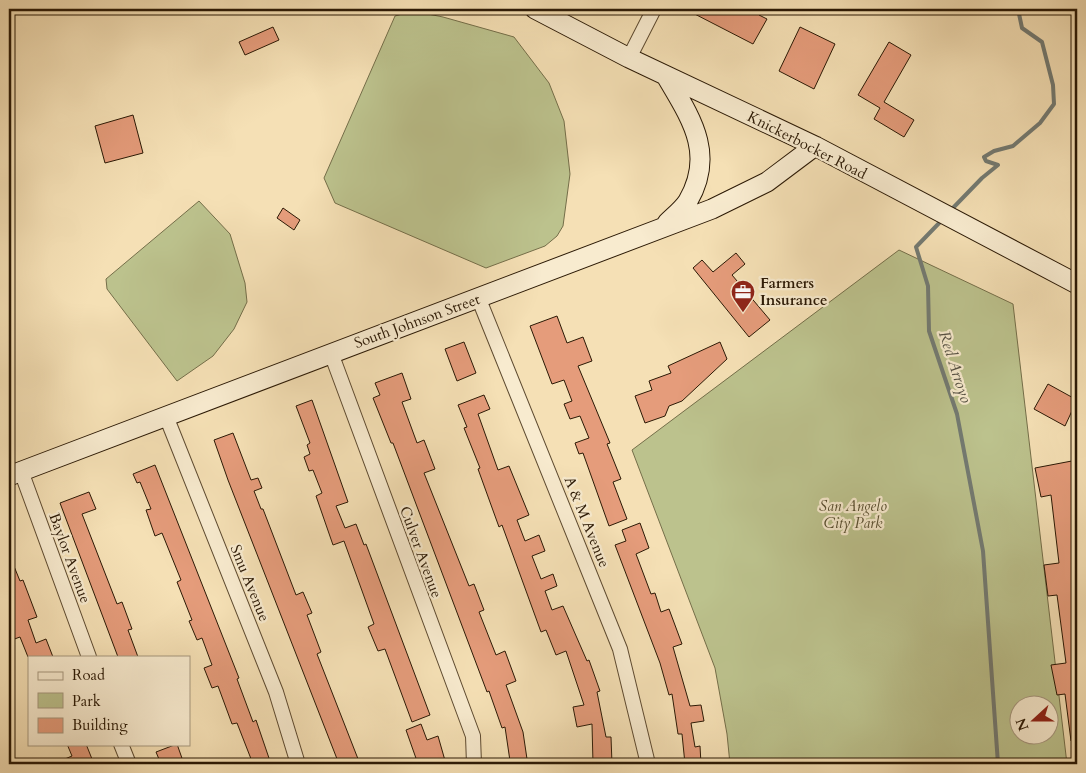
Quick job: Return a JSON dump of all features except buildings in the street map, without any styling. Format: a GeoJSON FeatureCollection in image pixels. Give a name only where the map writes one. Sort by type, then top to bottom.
{"type":"FeatureCollection","features":[{"type":"Feature","properties":{"kind":"main road","name":"Knickerbocker Road"},"geometry":{"type":"LineString","coordinates":[[535,9],[628,58],[815,146],[1077,284]]}},
{"type":"Feature","properties":{"kind":"main road"},"geometry":{"type":"LineString","coordinates":[[664,227],[688,202],[697,180],[700,161],[699,140],[692,121],[666,76]]}},
{"type":"Feature","properties":{"kind":"main road","name":"South Johnson Street"},"geometry":{"type":"LineString","coordinates":[[15,474],[712,208],[767,182],[815,146]]}},
{"type":"Feature","properties":{"kind":"street"},"geometry":{"type":"LineString","coordinates":[[628,58],[654,9]]}},
{"type":"Feature","properties":{"kind":"street","name":"A & M Avenue"},"geometry":{"type":"LineString","coordinates":[[478,298],[620,649],[648,764]]}},
{"type":"Feature","properties":{"kind":"street","name":"Culver Avenue"},"geometry":{"type":"LineString","coordinates":[[331,353],[473,736],[474,764]]}},
{"type":"Feature","properties":{"kind":"street","name":"Smu Avenue"},"geometry":{"type":"LineString","coordinates":[[166,416],[276,692],[298,764]]}},
{"type":"Feature","properties":{"kind":"street","name":"Baylor Avenue"},"geometry":{"type":"LineString","coordinates":[[15,474],[89,656]]}},
{"type":"Feature","properties":{"kind":"street"},"geometry":{"type":"LineString","coordinates":[[122,746],[129,764]]}},
{"type":"Feature","properties":{"kind":"green space"},"geometry":{"type":"Polygon","coordinates":[[[413,11],[443,17],[514,37],[549,83],[564,121],[570,174],[563,226],[557,236],[545,246],[486,268],[335,203],[324,178],[395,16],[413,11]]]}},
{"type":"Feature","properties":{"kind":"green space"},"geometry":{"type":"Polygon","coordinates":[[[199,201],[230,234],[245,283],[247,302],[234,329],[213,356],[177,381],[107,289],[106,279],[199,201]]]}},
{"type":"Feature","properties":{"kind":"green space","name":"San Angelo City Park"},"geometry":{"type":"Polygon","coordinates":[[[899,250],[1013,304],[1067,764],[730,764],[727,734],[715,668],[632,450],[899,250]]]}},
{"type":"Feature","properties":{"kind":"waterway","name":"Red Arroyo"},"geometry":{"type":"LineString","coordinates":[[951,210],[982,178],[998,165],[986,161],[984,157],[994,151],[1013,146],[1040,123],[1054,104],[1053,85],[1042,42],[1022,28],[1018,9]]}},
{"type":"Feature","properties":{"kind":"waterway","name":"Red Arroyo"},"geometry":{"type":"LineString","coordinates":[[943,219],[916,247],[928,286],[929,331],[957,414],[983,551],[998,764]]}},
{"type":"Feature","properties":{"kind":"place","name":"Farmers Insurance"},"geometry":{"type":"Point","coordinates":[743,313]}}]}
